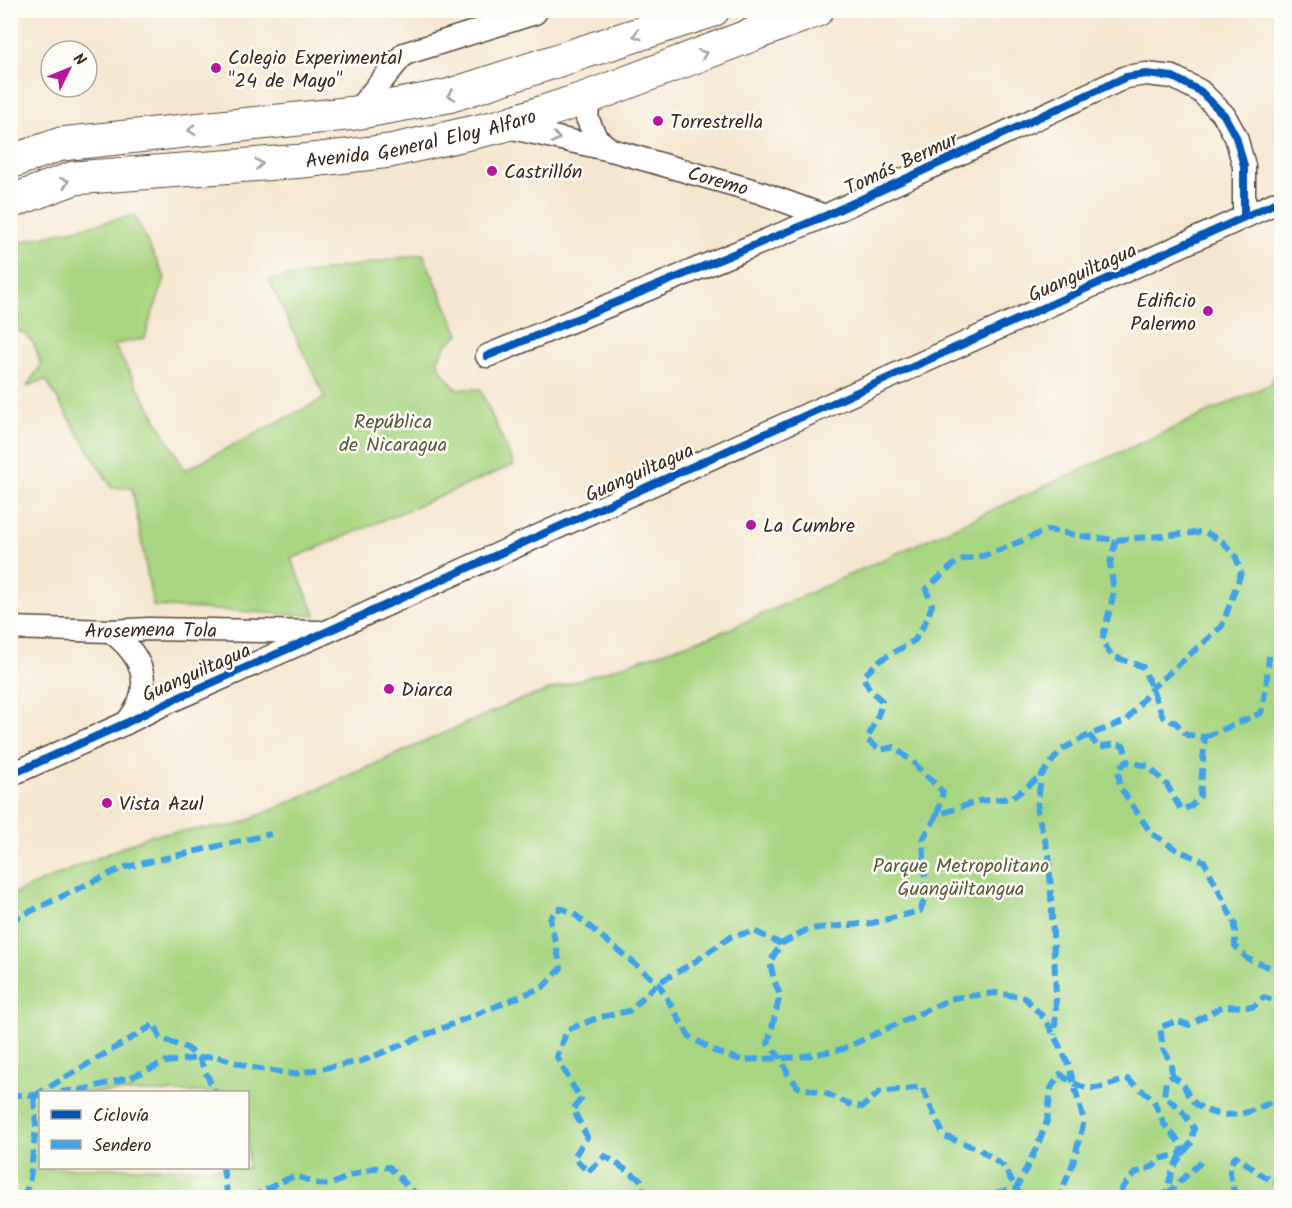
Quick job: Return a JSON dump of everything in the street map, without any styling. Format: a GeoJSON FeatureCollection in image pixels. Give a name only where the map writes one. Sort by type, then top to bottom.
{"type":"FeatureCollection","features":[{"type":"Feature","properties":{"kind":"main road","name":"Avenida General Eloy Alfaro"},"geometry":{"type":"LineString","coordinates":[[10,162],[61,144],[355,113],[448,96],[712,10]]}},
{"type":"Feature","properties":{"kind":"main road","name":"Avenida General Eloy Alfaro"},"geometry":{"type":"LineString","coordinates":[[10,202],[74,178],[379,153],[501,126],[589,97],[817,10]]}},
{"type":"Feature","properties":{"kind":"street"},"geometry":{"type":"LineString","coordinates":[[355,113],[404,54],[535,13],[537,10]]}},
{"type":"Feature","properties":{"kind":"street","name":"Tomás Bermur"},"geometry":{"type":"LineString","coordinates":[[487,356],[825,216],[1126,77],[1146,74],[1173,77],[1200,91],[1224,115],[1236,137],[1244,166],[1244,216]]}},
{"type":"Feature","properties":{"kind":"street"},"geometry":{"type":"LineString","coordinates":[[589,97],[587,118],[596,138],[611,150]]}},
{"type":"Feature","properties":{"kind":"street","name":"Coremo"},"geometry":{"type":"LineString","coordinates":[[501,126],[611,150],[759,192],[825,216]]}},
{"type":"Feature","properties":{"kind":"street","name":"Guanguiltagua"},"geometry":{"type":"LineString","coordinates":[[10,775],[1281,200]]}},
{"type":"Feature","properties":{"kind":"street","name":"Arosemena Tola"},"geometry":{"type":"LineString","coordinates":[[10,628],[326,632]]}},
{"type":"Feature","properties":{"kind":"street","name":"Guanguiltagua"},"geometry":{"type":"LineString","coordinates":[[110,631],[133,651],[143,677],[137,709],[126,723]]}},
{"type":"Feature","properties":{"kind":"green space","name":"República de Nicaragua"},"geometry":{"type":"Polygon","coordinates":[[[134,215],[165,278],[145,338],[114,345],[185,470],[325,398],[269,280],[423,254],[459,334],[446,345],[437,361],[456,389],[480,389],[514,465],[291,559],[316,616],[153,606],[132,488],[112,488],[46,380],[27,386],[41,365],[35,346],[26,334],[11,329],[11,244],[134,215]]]}},
{"type":"Feature","properties":{"kind":"green space","name":"Parque Metropolitano Guangüiltangua"},"geometry":{"type":"Polygon","coordinates":[[[1281,358],[1281,1197],[11,1197],[11,895],[151,835],[238,825],[514,702],[725,631],[1271,384],[1281,358]]]}},
{"type":"Feature","properties":{"kind":"marked path"},"geometry":{"type":"LineString","coordinates":[[937,815],[943,792],[894,747],[880,750],[867,740],[882,701],[870,690],[863,677],[879,661],[915,640],[932,605],[926,589],[959,560],[987,555],[1048,530],[1116,540],[1204,532],[1222,541],[1236,557],[1241,573],[1222,626],[1152,688],[1126,721],[1089,735],[1061,750],[1041,776],[1037,811],[1049,855],[1056,994],[1055,1035]]}},
{"type":"Feature","properties":{"kind":"marked path"},"geometry":{"type":"LineString","coordinates":[[1116,540],[1110,563],[1114,592],[1102,641],[1112,656],[1143,667],[1163,717],[1176,723],[1187,735],[1205,737],[1200,796],[1191,806],[1181,810],[1167,785],[1148,766],[1127,762],[1118,768],[1120,787],[1151,833],[1179,851],[1204,861],[1235,924],[1235,946],[1248,959],[1277,970],[1282,975]]}},
{"type":"Feature","properties":{"kind":"marked path"},"geometry":{"type":"LineString","coordinates":[[1205,737],[1261,713],[1269,656]]}},
{"type":"Feature","properties":{"kind":"marked path"},"geometry":{"type":"LineString","coordinates":[[1089,735],[1098,747],[1116,744],[1124,746],[1127,762]]}},
{"type":"Feature","properties":{"kind":"marked path"},"geometry":{"type":"LineString","coordinates":[[1022,1198],[1003,1166],[979,1149],[944,1136],[922,1087],[880,1092],[862,1107],[825,1093],[798,1087],[788,1074],[781,1058],[768,1044],[780,995],[770,962],[781,944],[808,929],[872,923],[920,911],[926,895],[923,839],[937,815],[979,801],[1012,798],[1041,776]]}},
{"type":"Feature","properties":{"kind":"marked path"},"geometry":{"type":"LineString","coordinates":[[10,921],[122,868],[271,834]]}},
{"type":"Feature","properties":{"kind":"marked path"},"geometry":{"type":"LineString","coordinates":[[69,1091],[131,1077],[166,1062],[216,1056],[253,1068],[293,1074],[362,1061],[543,987],[561,968],[550,919],[556,909],[563,909],[573,913],[658,983],[689,1036],[714,1051],[741,1060],[800,1057],[843,1049],[953,998],[995,993],[1024,997],[1046,1020],[1068,1063],[1084,1121],[1073,1163],[1059,1198]]}},
{"type":"Feature","properties":{"kind":"marked path"},"geometry":{"type":"LineString","coordinates":[[645,1198],[641,1180],[605,1156],[588,1172],[574,1157],[587,1137],[573,1109],[581,1099],[557,1057],[567,1030],[597,1018],[629,1011],[658,983],[693,963],[730,937],[754,931],[781,944]]}},
{"type":"Feature","properties":{"kind":"marked path"},"geometry":{"type":"LineString","coordinates":[[10,966],[16,982],[10,985]]}},
{"type":"Feature","properties":{"kind":"marked path"},"geometry":{"type":"LineString","coordinates":[[1172,1076],[1171,1062],[1163,1049],[1160,1027],[1178,1021],[1189,1025],[1223,1006],[1253,1007],[1264,997],[1282,1003]]}},
{"type":"Feature","properties":{"kind":"marked path"},"geometry":{"type":"LineString","coordinates":[[42,1091],[155,1024],[160,1038],[187,1048],[199,1058],[215,1091]]}},
{"type":"Feature","properties":{"kind":"marked path"},"geometry":{"type":"LineString","coordinates":[[979,1198],[1016,1189],[1047,1121],[1051,1088],[1060,1074],[1078,1085],[1092,1088],[1127,1079],[1153,1099],[1164,1124],[1180,1143],[1183,1153],[1159,1159],[1154,1166],[1135,1173],[1114,1198]]}},
{"type":"Feature","properties":{"kind":"marked path"},"geometry":{"type":"LineString","coordinates":[[1160,1198],[1166,1194],[1177,1161],[1192,1142],[1194,1128],[1182,1111],[1164,1095],[1166,1081],[1172,1076],[1182,1083],[1189,1097],[1199,1106],[1210,1112],[1222,1114],[1249,1112],[1261,1107],[1282,1092]]}},
{"type":"Feature","properties":{"kind":"marked path"},"geometry":{"type":"LineString","coordinates":[[34,1096],[39,1093]]}},
{"type":"Feature","properties":{"kind":"marked path"},"geometry":{"type":"LineString","coordinates":[[10,1095],[39,1095]]}},
{"type":"Feature","properties":{"kind":"marked path"},"geometry":{"type":"LineString","coordinates":[[24,1198],[30,1178],[36,1127],[34,1096]]}},
{"type":"Feature","properties":{"kind":"marked path"},"geometry":{"type":"LineString","coordinates":[[1236,1198],[1230,1171],[1236,1156],[1263,1176],[1282,1184]]}},
{"type":"Feature","properties":{"kind":"marked path"},"geometry":{"type":"LineString","coordinates":[[1166,1195],[1203,1160]]}},
{"type":"Feature","properties":{"kind":"marked path"},"geometry":{"type":"LineString","coordinates":[[250,1198],[296,1176],[319,1184],[330,1185],[374,1168],[389,1167],[422,1198]]}},
{"type":"Feature","properties":{"kind":"marked path"},"geometry":{"type":"LineString","coordinates":[[223,1169],[228,1198]]}},
{"type":"Feature","properties":{"kind":"cycle path"},"geometry":{"type":"LineString","coordinates":[[487,356],[825,216],[1126,77],[1146,74],[1173,77],[1200,91],[1224,115],[1236,137],[1244,166],[1244,216]]}},
{"type":"Feature","properties":{"kind":"cycle path"},"geometry":{"type":"LineString","coordinates":[[10,775],[1282,200]]}},
{"type":"Feature","properties":{"kind":"place","name":"Colegio Experimental \"24 de Mayo\""},"geometry":{"type":"Point","coordinates":[216,68]}},
{"type":"Feature","properties":{"kind":"place","name":"Torrestrella"},"geometry":{"type":"Point","coordinates":[658,121]}},
{"type":"Feature","properties":{"kind":"place","name":"Castrillón"},"geometry":{"type":"Point","coordinates":[492,171]}},
{"type":"Feature","properties":{"kind":"place","name":"Edificio Palermo"},"geometry":{"type":"Point","coordinates":[1208,311]}},
{"type":"Feature","properties":{"kind":"place","name":"La Cumbre"},"geometry":{"type":"Point","coordinates":[751,525]}},
{"type":"Feature","properties":{"kind":"place","name":"Diarca"},"geometry":{"type":"Point","coordinates":[389,689]}},
{"type":"Feature","properties":{"kind":"place","name":"Vista Azul"},"geometry":{"type":"Point","coordinates":[107,803]}}]}
